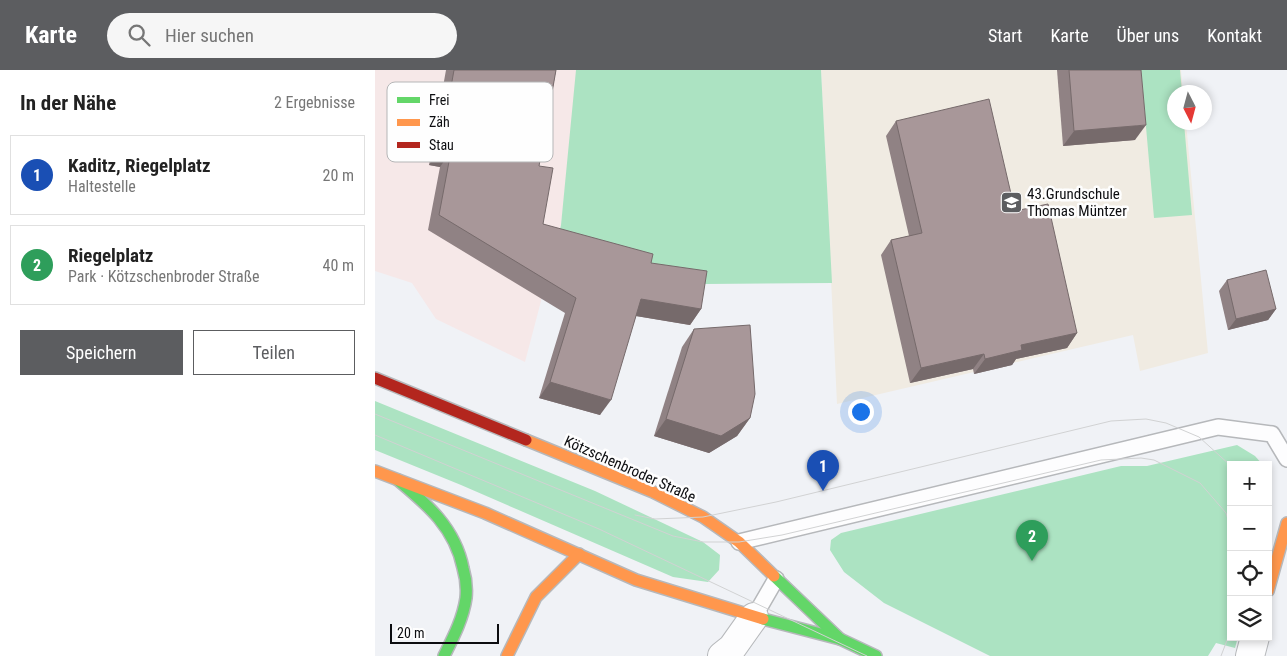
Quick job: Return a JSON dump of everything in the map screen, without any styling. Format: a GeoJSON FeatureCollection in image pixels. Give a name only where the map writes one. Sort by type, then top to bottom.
{"type":"FeatureCollection","features":[{"type":"Feature","properties":{"kind":"main road","name":"Kötzschenbroder Straße"},"geometry":{"type":"LineString","coordinates":[[375,378],[653,492],[703,517],[739,542],[840,639]]}},
{"type":"Feature","properties":{"kind":"main road","name":"Kötzschenbroder Straße"},"geometry":{"type":"LineString","coordinates":[[375,471],[485,513],[636,580],[754,617],[840,639],[876,656]]}},
{"type":"Feature","properties":{"kind":"main road"},"geometry":{"type":"LineString","coordinates":[[398,480],[427,503],[448,528],[463,561],[466,601],[458,627],[444,656]]}},
{"type":"Feature","properties":{"kind":"main road"},"geometry":{"type":"LineString","coordinates":[[1272,577],[1287,523]]}},
{"type":"Feature","properties":{"kind":"main road"},"geometry":{"type":"LineString","coordinates":[[507,656],[536,597],[579,554]]}},
{"type":"Feature","properties":{"kind":"street"},"geometry":{"type":"LineString","coordinates":[[722,656],[732,648],[754,617]]}},
{"type":"Feature","properties":{"kind":"street"},"geometry":{"type":"LineString","coordinates":[[1250,656],[1254,641]]}},
{"type":"Feature","properties":{"kind":"lane"},"geometry":{"type":"LineString","coordinates":[[739,542],[1218,427],[1271,434],[1287,458]]}},
{"type":"Feature","properties":{"kind":"lane"},"geometry":{"type":"LineString","coordinates":[[754,617],[776,579]]}},
{"type":"Feature","properties":{"kind":"shaded area"},"geometry":{"type":"Polygon","coordinates":[[[375,70],[578,70],[561,225],[525,362],[436,319],[412,283],[375,271],[375,70]]]}},
{"type":"Feature","properties":{"kind":"shaded area","name":"43.Grundschule Thomas Müntzer"},"geometry":{"type":"Polygon","coordinates":[[[821,70],[1181,70],[1182,85],[1167,85],[1167,130],[1187,130],[1208,353],[1140,371],[1133,335],[837,404],[821,70]]]}},
{"type":"Feature","properties":{"kind":"green space"},"geometry":{"type":"Polygon","coordinates":[[[576,70],[821,70],[832,283],[705,284],[557,243],[561,225],[576,70]]]}},
{"type":"Feature","properties":{"kind":"green space"},"geometry":{"type":"Polygon","coordinates":[[[1141,70],[1180,70],[1181,85],[1167,85],[1167,130],[1185,130],[1192,215],[1154,218],[1141,70]]]}},
{"type":"Feature","properties":{"kind":"green space"},"geometry":{"type":"Polygon","coordinates":[[[375,401],[595,491],[703,542],[720,555],[719,570],[708,582],[673,577],[461,485],[375,450],[375,401]]]}},
{"type":"Feature","properties":{"kind":"green space"},"geometry":{"type":"Polygon","coordinates":[[[1237,445],[1259,461],[1227,461],[1227,641],[1237,641],[1235,648],[1216,643],[1208,656],[990,656],[884,603],[844,572],[830,550],[831,540],[841,533],[1121,466],[1147,466],[1237,445]]]}},
{"type":"Feature","properties":{"kind":"building"},"geometry":{"type":"Polygon","coordinates":[[[454,70],[556,70],[553,87],[553,82],[452,82],[454,70]]]}},
{"type":"Feature","properties":{"kind":"building"},"geometry":{"type":"Polygon","coordinates":[[[1069,70],[1141,70],[1146,125],[1074,131],[1069,70]]]}},
{"type":"Feature","properties":{"kind":"building"},"geometry":{"type":"Polygon","coordinates":[[[989,99],[1015,211],[1048,204],[1077,333],[1021,345],[1022,350],[985,359],[984,354],[921,368],[891,240],[922,233],[896,121],[989,99]]]}},
{"type":"Feature","properties":{"kind":"building"},"geometry":{"type":"Polygon","coordinates":[[[449,162],[540,162],[539,166],[553,168],[543,224],[653,254],[651,263],[707,271],[701,309],[641,299],[611,400],[550,382],[576,298],[439,215],[449,162]]]}},
{"type":"Feature","properties":{"kind":"building"},"geometry":{"type":"Polygon","coordinates":[[[1266,270],[1276,309],[1236,319],[1227,280],[1266,270]]]}},
{"type":"Feature","properties":{"kind":"building"},"geometry":{"type":"Polygon","coordinates":[[[750,325],[755,394],[750,418],[721,436],[666,419],[694,329],[750,325]]]}},
{"type":"Feature","properties":{"kind":"tram line"},"geometry":{"type":"LineString","coordinates":[[375,414],[673,536],[703,542],[739,542],[782,535],[1101,460],[1141,458],[1154,460],[1200,483],[1227,516]]}},
{"type":"Feature","properties":{"kind":"tram line"},"geometry":{"type":"LineString","coordinates":[[635,515],[655,519],[703,517],[776,502],[1111,421],[1146,419],[1166,423],[1199,437],[1227,462]]}},
{"type":"Feature","properties":{"kind":"tram line"},"geometry":{"type":"LineString","coordinates":[[375,435],[599,529],[867,656]]}},
{"type":"Feature","properties":{"kind":"tram line"},"geometry":{"type":"LineString","coordinates":[[1221,656],[1227,640]]}},
{"type":"Feature","properties":{"kind":"traffic: fast"},"geometry":{"type":"LineString","coordinates":[[398,480],[430,508],[447,529],[459,554],[466,579],[465,606],[444,656]]}},
{"type":"Feature","properties":{"kind":"traffic: fast"},"geometry":{"type":"LineString","coordinates":[[774,576],[840,639]]}},
{"type":"Feature","properties":{"kind":"traffic: fast"},"geometry":{"type":"LineString","coordinates":[[763,619],[840,639],[876,656]]}},
{"type":"Feature","properties":{"kind":"traffic: slow"},"geometry":{"type":"LineString","coordinates":[[526,440],[653,492],[703,517],[739,542],[774,576]]}},
{"type":"Feature","properties":{"kind":"traffic: slow"},"geometry":{"type":"LineString","coordinates":[[375,471],[485,513],[636,580],[763,619]]}},
{"type":"Feature","properties":{"kind":"traffic: slow"},"geometry":{"type":"LineString","coordinates":[[1272,577],[1287,523]]}},
{"type":"Feature","properties":{"kind":"traffic: slow"},"geometry":{"type":"LineString","coordinates":[[507,656],[536,597],[579,554]]}},
{"type":"Feature","properties":{"kind":"traffic: jam"},"geometry":{"type":"LineString","coordinates":[[375,378],[526,440]]}},
{"type":"Feature","properties":{"kind":"place","name":"43.Grundschule Thomas Müntzer"},"geometry":{"type":"Point","coordinates":[1011,203]}},
{"type":"Feature","properties":{"kind":"place","name":"Kaditz, Riegelplatz"},"geometry":{"type":"Point","coordinates":[823,491]}},
{"type":"Feature","properties":{"kind":"place","name":"Riegelplatz"},"geometry":{"type":"Point","coordinates":[1032,561]}}]}
